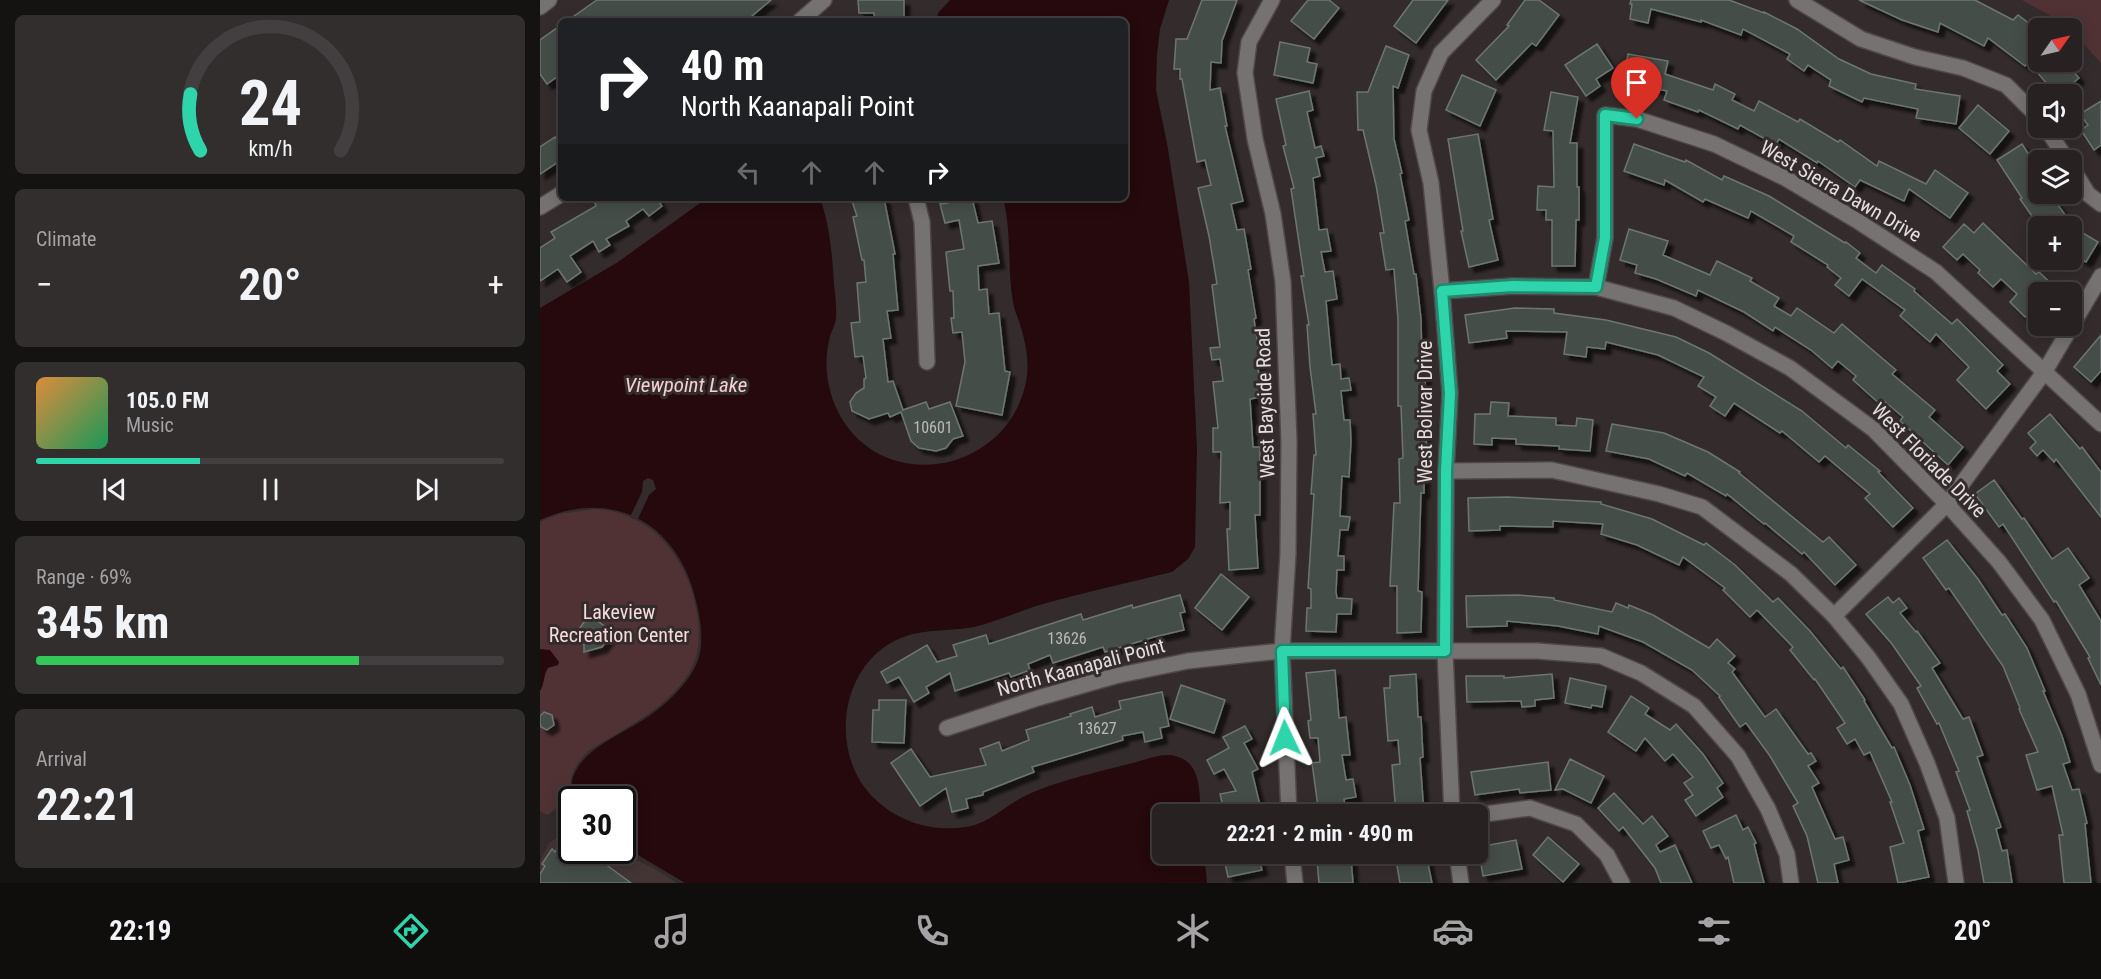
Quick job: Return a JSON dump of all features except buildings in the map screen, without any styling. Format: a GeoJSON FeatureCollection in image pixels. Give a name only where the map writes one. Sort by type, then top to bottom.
{"type":"FeatureCollection","features":[{"type":"Feature","properties":{"kind":"street"},"geometry":{"type":"LineString","coordinates":[[540,7],[549,0]]}},
{"type":"Feature","properties":{"kind":"street"},"geometry":{"type":"LineString","coordinates":[[809,18],[824,0]]}},
{"type":"Feature","properties":{"kind":"street","name":"West Bayside Road"},"geometry":{"type":"LineString","coordinates":[[1272,0],[1249,42],[1245,72],[1255,139],[1273,214],[1282,282],[1289,442],[1288,554],[1282,651],[1289,804]]}},
{"type":"Feature","properties":{"kind":"street","name":"West Bolivar Drive"},"geometry":{"type":"LineString","coordinates":[[1452,804],[1445,651],[1446,471],[1450,393],[1431,183],[1419,130],[1424,91],[1441,53],[1493,0]]}},
{"type":"Feature","properties":{"kind":"street"},"geometry":{"type":"LineString","coordinates":[[1797,0],[1861,39],[1915,57],[1963,68],[2007,85],[2028,107]]}},
{"type":"Feature","properties":{"kind":"street","name":"West Sierra Dawn Drive"},"geometry":{"type":"LineString","coordinates":[[1596,287],[1605,238],[1605,115],[1637,119],[1713,144],[1785,177],[1936,272],[2101,424]]}},
{"type":"Feature","properties":{"kind":"street"},"geometry":{"type":"LineString","coordinates":[[2082,184],[2088,194],[2101,204]]}},
{"type":"Feature","properties":{"kind":"street"},"geometry":{"type":"LineString","coordinates":[[540,207],[558,196]]}},
{"type":"Feature","properties":{"kind":"street"},"geometry":{"type":"LineString","coordinates":[[917,201],[922,222],[927,362]]}},
{"type":"Feature","properties":{"kind":"street"},"geometry":{"type":"LineString","coordinates":[[1834,616],[1947,504],[2045,371],[2101,276]]}},
{"type":"Feature","properties":{"kind":"street","name":"West Floriade Drive"},"geometry":{"type":"LineString","coordinates":[[1442,291],[1513,286],[1596,287],[1674,308],[1790,368],[1873,429],[1999,561],[2042,620],[2078,693],[2101,765]]}},
{"type":"Feature","properties":{"kind":"street"},"geometry":{"type":"LineString","coordinates":[[1446,471],[1552,470],[1659,494],[1702,507],[1791,574],[1834,616],[1868,657],[1901,704],[1927,763],[1947,818],[1956,883]]}},
{"type":"Feature","properties":{"kind":"street","name":"North Kaanapali Point"},"geometry":{"type":"LineString","coordinates":[[947,728],[1047,695],[1126,673],[1188,661],[1282,651],[1537,651],[1601,656],[1641,673],[1694,706],[1738,756],[1768,809],[1787,854],[1791,883]]}},
{"type":"Feature","properties":{"kind":"street"},"geometry":{"type":"LineString","coordinates":[[1488,814],[1530,808],[1576,824],[1607,855],[1622,883]]}},
{"type":"Feature","properties":{"kind":"street"},"geometry":{"type":"LineString","coordinates":[[1293,864],[1295,883]]}},
{"type":"Feature","properties":{"kind":"street"},"geometry":{"type":"LineString","coordinates":[[1458,864],[1461,883]]}},
{"type":"Feature","properties":{"kind":"shaded area"},"geometry":{"type":"Polygon","coordinates":[[[558,837],[558,864],[636,864],[636,860],[677,883],[540,883],[540,862],[549,843],[558,837]]]}},
{"type":"Feature","properties":{"kind":"green space"},"geometry":{"type":"Polygon","coordinates":[[[2022,0],[2101,0],[2101,63],[2082,42],[2082,18],[2054,18],[2022,0]]]}},
{"type":"Feature","properties":{"kind":"green space","name":"Lakeview Recreation Center"},"geometry":{"type":"Polygon","coordinates":[[[595,509],[616,512],[652,530],[678,560],[687,579],[694,598],[699,640],[695,660],[680,686],[656,708],[588,751],[573,773],[570,786],[558,786],[558,809],[547,815],[540,811],[540,522],[559,514],[595,509]]]}},
{"type":"Feature","properties":{"kind":"water","name":"Viewpoint Lake"},"geometry":{"type":"Polygon","coordinates":[[[950,0],[1169,0],[1160,29],[1156,90],[1167,143],[1189,282],[1197,448],[1195,547],[1188,559],[1172,572],[1053,601],[974,627],[911,635],[880,650],[864,667],[853,688],[847,711],[846,735],[850,758],[859,780],[883,806],[916,823],[953,828],[981,823],[1021,798],[1060,782],[1155,757],[1172,755],[1179,757],[1185,760],[1194,771],[1199,785],[1200,804],[1152,804],[1152,864],[1205,864],[1207,883],[685,883],[636,854],[636,786],[572,786],[573,777],[585,758],[668,701],[689,678],[698,660],[701,632],[700,618],[689,577],[676,554],[660,534],[641,520],[619,511],[594,508],[568,511],[540,520],[540,308],[618,262],[703,201],[821,201],[830,240],[836,306],[836,319],[827,351],[827,371],[830,391],[837,410],[863,443],[888,458],[915,464],[944,463],[971,454],[995,438],[1013,415],[1025,386],[1027,357],[1025,342],[1014,309],[1008,224],[1004,201],[1128,201],[1128,18],[936,18],[950,0]]]}},
{"type":"Feature","properties":{"kind":"water"},"geometry":{"type":"Polygon","coordinates":[[[540,649],[550,650],[559,662],[558,665],[548,668],[540,691],[540,649]]]}},
{"type":"Feature","properties":{"kind":"pier"},"geometry":{"type":"Polygon","coordinates":[[[648,478],[653,480],[656,489],[649,495],[637,521],[630,517],[642,492],[643,481],[648,478]]]}},
{"type":"Feature","properties":{"kind":"route"},"geometry":{"type":"LineString","coordinates":[[1285,738],[1282,651],[1445,651],[1446,471],[1450,393],[1442,291],[1513,286],[1596,287],[1605,238],[1605,115],[1637,119]]}}]}
